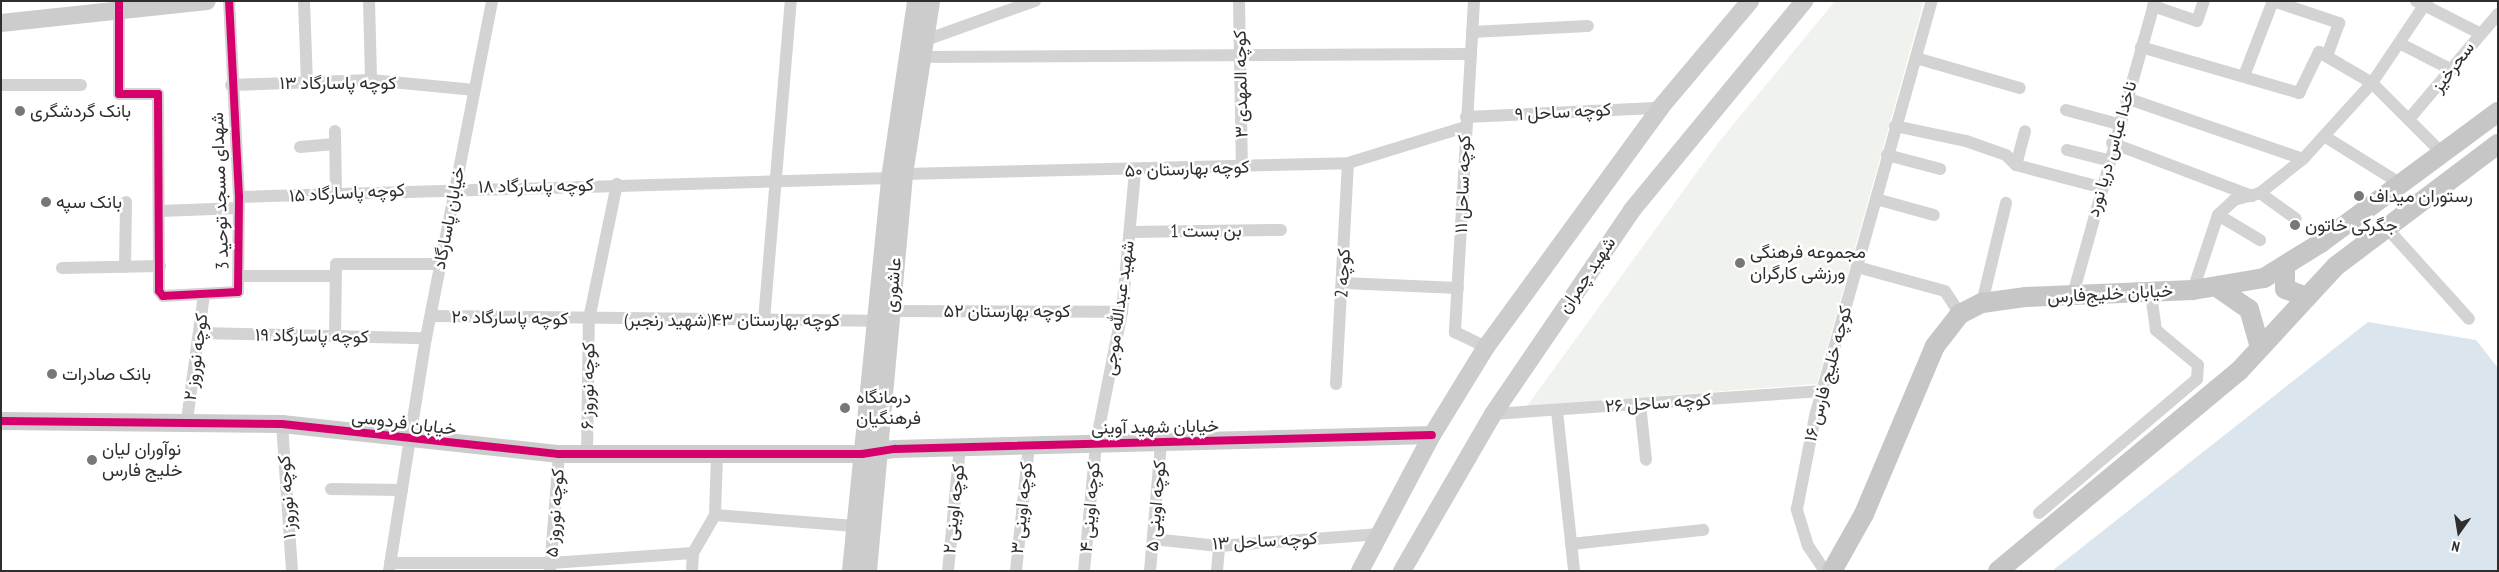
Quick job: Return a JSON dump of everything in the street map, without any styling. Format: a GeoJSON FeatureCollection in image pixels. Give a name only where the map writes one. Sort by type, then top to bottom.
{"type":"FeatureCollection","features":[{"type":"Feature","properties":{"kind":"main road","name":"خیابان خلیج‌فارس"},"geometry":{"type":"LineString","coordinates":[[1832,571],[1868,506],[1934,346],[1960,314],[1982,303],[2193,290],[2264,278],[2285,266],[2401,184],[2498,112]]}},
{"type":"Feature","properties":{"kind":"main road"},"geometry":{"type":"LineString","coordinates":[[1998,571],[2239,371],[2336,266],[2385,226],[2498,144]]}},
{"type":"Feature","properties":{"kind":"main road"},"geometry":{"type":"LineString","coordinates":[[2285,266],[2285,289],[2307,297]]}},
{"type":"Feature","properties":{"kind":"main road"},"geometry":{"type":"LineString","coordinates":[[2217,287],[2249,309],[2260,347]]}},
{"type":"Feature","properties":{"kind":"street"},"geometry":{"type":"LineString","coordinates":[[1,23],[119,6],[207,1]]}},
{"type":"Feature","properties":{"kind":"street","name":"شهدای مسجد توحید 3"},"geometry":{"type":"LineString","coordinates":[[204,294],[235,295],[238,276],[239,203],[231,85],[230,1]]}},
{"type":"Feature","properties":{"kind":"street"},"geometry":{"type":"LineString","coordinates":[[304,1],[307,82]]}},
{"type":"Feature","properties":{"kind":"street"},"geometry":{"type":"LineString","coordinates":[[369,1],[371,80]]}},
{"type":"Feature","properties":{"kind":"street","name":"خیابان پاسارگاد"},"geometry":{"type":"LineString","coordinates":[[390,567],[426,338],[492,1]]}},
{"type":"Feature","properties":{"kind":"street"},"geometry":{"type":"LineString","coordinates":[[764,320],[791,1]]}},
{"type":"Feature","properties":{"kind":"street","name":"عاشوری"},"geometry":{"type":"LineString","coordinates":[[851,571],[855,526],[871,452],[891,311],[897,176],[916,1]]}},
{"type":"Feature","properties":{"kind":"street","name":"عاشوری"},"geometry":{"type":"LineString","coordinates":[[868,571],[875,321],[897,176],[931,1]]}},
{"type":"Feature","properties":{"kind":"street"},"geometry":{"type":"LineString","coordinates":[[921,49],[1035,1]]}},
{"type":"Feature","properties":{"kind":"street","name":"کوچه المهدی ۳"},"geometry":{"type":"LineString","coordinates":[[1240,1],[1242,167]]}},
{"type":"Feature","properties":{"kind":"street","name":"کوچه ساحل ۱۱"},"geometry":{"type":"LineString","coordinates":[[1474,1],[1465,122],[1455,332],[1486,347]]}},
{"type":"Feature","properties":{"kind":"street"},"geometry":{"type":"LineString","coordinates":[[1360,571],[1377,534],[1432,435],[1486,347],[1660,108],[1750,1]]}},
{"type":"Feature","properties":{"kind":"street","name":"شهید چمران"},"geometry":{"type":"LineString","coordinates":[[1402,571],[1493,414],[1632,210],[1804,1]]}},
{"type":"Feature","properties":{"kind":"street","name":"کوچه خلیج فارس ۱۶"},"geometry":{"type":"LineString","coordinates":[[1825,571],[1808,546],[1798,509],[1822,391],[1895,126],[1932,1]]}},
{"type":"Feature","properties":{"kind":"street"},"geometry":{"type":"LineString","coordinates":[[2154,4],[2197,21],[2204,1]]}},
{"type":"Feature","properties":{"kind":"street"},"geometry":{"type":"LineString","coordinates":[[2244,76],[2273,1],[2295,5],[2339,23],[2327,56]]}},
{"type":"Feature","properties":{"kind":"street"},"geometry":{"type":"LineString","coordinates":[[2193,290],[2218,216],[2234,200],[2256,194],[2303,159],[2372,83],[2401,44],[2423,2],[2479,33]]}},
{"type":"Feature","properties":{"kind":"street","name":"ناخدا عباس دریا نورد"},"geometry":{"type":"LineString","coordinates":[[2072,298],[2107,160],[2154,4]]}},
{"type":"Feature","properties":{"kind":"street"},"geometry":{"type":"LineString","coordinates":[[119,6],[119,94],[158,94],[160,295],[204,294]]}},
{"type":"Feature","properties":{"kind":"street","name":"سحرخیز"},"geometry":{"type":"LineString","coordinates":[[2409,119],[2452,70],[2479,33],[2498,14]]}},
{"type":"Feature","properties":{"kind":"street"},"geometry":{"type":"LineString","coordinates":[[1472,32],[1588,26]]}},
{"type":"Feature","properties":{"kind":"street"},"geometry":{"type":"LineString","coordinates":[[2401,44],[2452,70]]}},
{"type":"Feature","properties":{"kind":"street"},"geometry":{"type":"LineString","coordinates":[[2141,47],[2244,76],[2299,94],[2318,52],[2372,83],[2442,153]]}},
{"type":"Feature","properties":{"kind":"street"},"geometry":{"type":"LineString","coordinates":[[921,49],[1242,56],[1471,54]]}},
{"type":"Feature","properties":{"kind":"street"},"geometry":{"type":"LineString","coordinates":[[1916,58],[2020,88]]}},
{"type":"Feature","properties":{"kind":"street","name":"کوچه پاسارگاد ۱۳"},"geometry":{"type":"LineString","coordinates":[[231,85],[371,80],[474,90]]}},
{"type":"Feature","properties":{"kind":"street"},"geometry":{"type":"LineString","coordinates":[[1,85],[81,85]]}},
{"type":"Feature","properties":{"kind":"street"},"geometry":{"type":"LineString","coordinates":[[2126,98],[2303,159]]}},
{"type":"Feature","properties":{"kind":"street","name":"کوچه ساحل ۹"},"geometry":{"type":"LineString","coordinates":[[1465,122],[1660,108]]}},
{"type":"Feature","properties":{"kind":"street"},"geometry":{"type":"LineString","coordinates":[[2066,110],[2118,124]]}},
{"type":"Feature","properties":{"kind":"street","name":"کوچه بهارستان ۵۰"},"geometry":{"type":"LineString","coordinates":[[776,180],[1135,172],[1348,163],[1465,122]]}},
{"type":"Feature","properties":{"kind":"street"},"geometry":{"type":"LineString","coordinates":[[1895,126],[1966,141],[2006,155],[2016,165],[2100,187]]}},
{"type":"Feature","properties":{"kind":"street"},"geometry":{"type":"LineString","coordinates":[[2016,165],[2025,131]]}},
{"type":"Feature","properties":{"kind":"street"},"geometry":{"type":"LineString","coordinates":[[2324,136],[2401,184]]}},
{"type":"Feature","properties":{"kind":"street"},"geometry":{"type":"LineString","coordinates":[[300,147],[335,138],[336,193]]}},
{"type":"Feature","properties":{"kind":"street"},"geometry":{"type":"LineString","coordinates":[[2112,143],[2256,194],[2296,219]]}},
{"type":"Feature","properties":{"kind":"street"},"geometry":{"type":"LineString","coordinates":[[2068,150],[2107,160]]}},
{"type":"Feature","properties":{"kind":"street"},"geometry":{"type":"LineString","coordinates":[[1888,155],[1940,169]]}},
{"type":"Feature","properties":{"kind":"street","name":"کوچه 2"},"geometry":{"type":"LineString","coordinates":[[1336,384],[1343,283],[1348,163]]}},
{"type":"Feature","properties":{"kind":"street","name":"شهید عبدالله موجی"},"geometry":{"type":"LineString","coordinates":[[1096,444],[1122,312],[1135,172]]}},
{"type":"Feature","properties":{"kind":"street","name":"کوچه پاسارگاد ۱۸"},"geometry":{"type":"LineString","coordinates":[[455,188],[776,180]]}},
{"type":"Feature","properties":{"kind":"street","name":"کوچه نوروز ۶"},"geometry":{"type":"LineString","coordinates":[[587,454],[588,319],[617,184]]}},
{"type":"Feature","properties":{"kind":"street","name":"کوچه پاسارگاد ۱۵"},"geometry":{"type":"LineString","coordinates":[[160,211],[336,193],[455,188]]}},
{"type":"Feature","properties":{"kind":"street"},"geometry":{"type":"LineString","coordinates":[[1876,199],[1934,215]]}},
{"type":"Feature","properties":{"kind":"street"},"geometry":{"type":"LineString","coordinates":[[125,267],[126,202]]}},
{"type":"Feature","properties":{"kind":"street"},"geometry":{"type":"LineString","coordinates":[[1982,303],[2006,203]]}},
{"type":"Feature","properties":{"kind":"street"},"geometry":{"type":"LineString","coordinates":[[2218,216],[2260,240]]}},
{"type":"Feature","properties":{"kind":"street"},"geometry":{"type":"LineString","coordinates":[[2385,226],[2469,320]]}},
{"type":"Feature","properties":{"kind":"street","name":"بن بست 1"},"geometry":{"type":"LineString","coordinates":[[1130,232],[1281,230]]}},
{"type":"Feature","properties":{"kind":"street"},"geometry":{"type":"LineString","coordinates":[[336,336],[335,276],[337,263],[440,264]]}},
{"type":"Feature","properties":{"kind":"street"},"geometry":{"type":"LineString","coordinates":[[62,268],[160,266]]}},
{"type":"Feature","properties":{"kind":"street"},"geometry":{"type":"LineString","coordinates":[[1857,267],[1944,291],[1960,314]]}},
{"type":"Feature","properties":{"kind":"street"},"geometry":{"type":"LineString","coordinates":[[238,276],[335,276]]}},
{"type":"Feature","properties":{"kind":"street"},"geometry":{"type":"LineString","coordinates":[[1343,283],[1458,288]]}},
{"type":"Feature","properties":{"kind":"street"},"geometry":{"type":"LineString","coordinates":[[2039,513],[2197,379],[2198,365],[2156,330],[2151,293]]}},
{"type":"Feature","properties":{"kind":"street","name":"کوچه نوروز ۲"},"geometry":{"type":"LineString","coordinates":[[187,420],[204,294]]}},
{"type":"Feature","properties":{"kind":"street","name":"کوچه بهارستان ۵۲"},"geometry":{"type":"LineString","coordinates":[[891,311],[1122,312]]}},
{"type":"Feature","properties":{"kind":"street","name":"کوچه پاسارگاد ۲۰"},"geometry":{"type":"LineString","coordinates":[[431,316],[588,319]]}},
{"type":"Feature","properties":{"kind":"street","name":"کوچه بهارستان ۴۳(شهید رنجبر)"},"geometry":{"type":"LineString","coordinates":[[588,319],[875,321]]}},
{"type":"Feature","properties":{"kind":"street","name":"کوچه پاسارگاد ۱۹"},"geometry":{"type":"LineString","coordinates":[[199,333],[426,338]]}},
{"type":"Feature","properties":{"kind":"street","name":"کوچه ساحل ۲۶"},"geometry":{"type":"LineString","coordinates":[[1493,414],[1822,391]]}},
{"type":"Feature","properties":{"kind":"street"},"geometry":{"type":"LineString","coordinates":[[1640,404],[1646,460]]}},
{"type":"Feature","properties":{"kind":"street"},"geometry":{"type":"LineString","coordinates":[[1557,411],[1574,571]]}},
{"type":"Feature","properties":{"kind":"street","name":"خیابان فردوسی"},"geometry":{"type":"LineString","coordinates":[[1,421],[187,420],[282,424],[410,436],[487,450],[559,454],[718,456],[871,452]]}},
{"type":"Feature","properties":{"kind":"street","name":"کوچه نوروز ۱"},"geometry":{"type":"LineString","coordinates":[[282,424],[292,571]]}},
{"type":"Feature","properties":{"kind":"street","name":"خیابان شهید آوینی"},"geometry":{"type":"LineString","coordinates":[[871,452],[960,447],[1432,435]]}},
{"type":"Feature","properties":{"kind":"street","name":"کوچه اوینی ۵"},"geometry":{"type":"LineString","coordinates":[[1150,571],[1161,442]]}},
{"type":"Feature","properties":{"kind":"street","name":"کوچه اوینی ۴"},"geometry":{"type":"LineString","coordinates":[[1084,571],[1096,444]]}},
{"type":"Feature","properties":{"kind":"street","name":"کوچه اوینی ۳"},"geometry":{"type":"LineString","coordinates":[[1016,571],[1029,445]]}},
{"type":"Feature","properties":{"kind":"street","name":"کوچه اوینی ۲"},"geometry":{"type":"LineString","coordinates":[[948,571],[960,447]]}},
{"type":"Feature","properties":{"kind":"street","name":"کوچه نوروز ۵"},"geometry":{"type":"LineString","coordinates":[[551,567],[559,454]]}},
{"type":"Feature","properties":{"kind":"street"},"geometry":{"type":"LineString","coordinates":[[692,571],[693,553],[715,516],[718,456]]}},
{"type":"Feature","properties":{"kind":"street"},"geometry":{"type":"LineString","coordinates":[[331,489],[402,490]]}},
{"type":"Feature","properties":{"kind":"street"},"geometry":{"type":"LineString","coordinates":[[715,516],[855,526]]}},
{"type":"Feature","properties":{"kind":"street"},"geometry":{"type":"LineString","coordinates":[[1571,544],[1703,530]]}},
{"type":"Feature","properties":{"kind":"street","name":"کوچه ساحل ۱۳"},"geometry":{"type":"LineString","coordinates":[[1153,539],[1219,546],[1377,534]]}},
{"type":"Feature","properties":{"kind":"street"},"geometry":{"type":"LineString","coordinates":[[1216,571],[1219,546]]}},
{"type":"Feature","properties":{"kind":"street"},"geometry":{"type":"LineString","coordinates":[[390,567],[551,567],[693,553]]}},
{"type":"Feature","properties":{"kind":"shaded area","name":"مجموعه فرهنگی ورزشی کارگران"},"geometry":{"type":"Polygon","coordinates":[[[1835,1],[1924,1],[1817,384],[1527,406],[1718,143],[1835,1]]]}},
{"type":"Feature","properties":{"kind":"shaded area"},"geometry":{"type":"Polygon","coordinates":[[[2368,322],[2476,340],[2498,368],[2498,571],[2052,571],[2368,322]]]}},
{"type":"Feature","properties":{"kind":"cycle path"},"geometry":{"type":"LineString","coordinates":[[119,1],[119,94],[158,94],[159,291],[163,296],[238,292],[239,197],[229,1]]}},
{"type":"Feature","properties":{"kind":"cycle path"},"geometry":{"type":"LineString","coordinates":[[1,421],[282,424],[559,454],[862,454],[895,449],[1432,435]]}},
{"type":"Feature","properties":{"kind":"place","name":"بانک گردشگری"},"geometry":{"type":"Point","coordinates":[20,111]}},
{"type":"Feature","properties":{"kind":"place","name":"رستوران میداف"},"geometry":{"type":"Point","coordinates":[2359,196]}},
{"type":"Feature","properties":{"kind":"place","name":"بانک سپه"},"geometry":{"type":"Point","coordinates":[46,202]}},
{"type":"Feature","properties":{"kind":"place","name":"جگرکی خاتون"},"geometry":{"type":"Point","coordinates":[2295,225]}},
{"type":"Feature","properties":{"kind":"place","name":"مجموعه فرهنگی ورزشی کارگران"},"geometry":{"type":"Point","coordinates":[1740,263]}},
{"type":"Feature","properties":{"kind":"place","name":"بانک صادرات"},"geometry":{"type":"Point","coordinates":[52,374]}},
{"type":"Feature","properties":{"kind":"place","name":"درمانگاه فرهنگیان"},"geometry":{"type":"Point","coordinates":[845,408]}},
{"type":"Feature","properties":{"kind":"place","name":"نوآوران لیان خلیج فارس"},"geometry":{"type":"Point","coordinates":[92,460]}}]}
